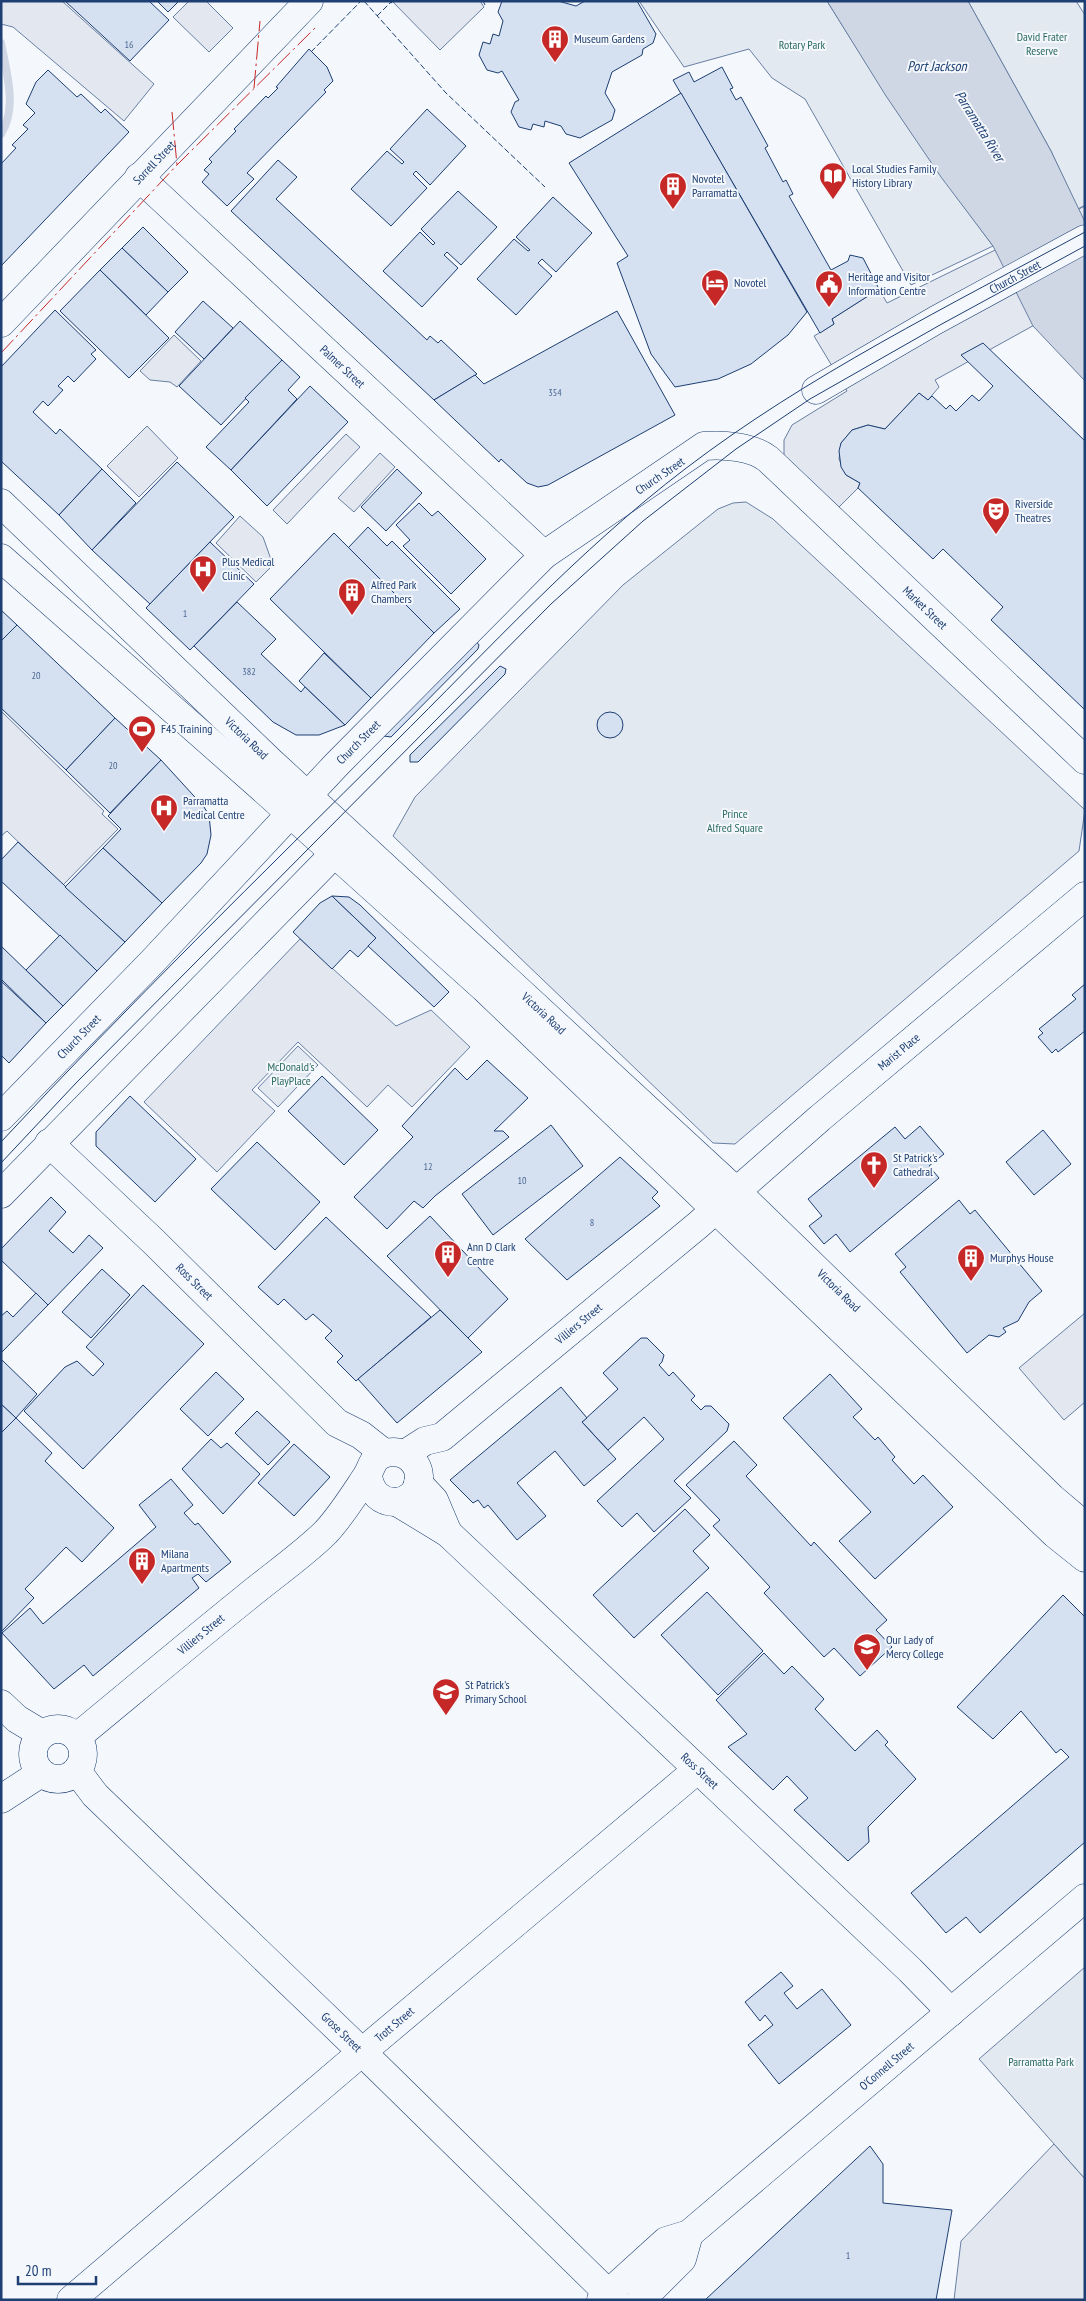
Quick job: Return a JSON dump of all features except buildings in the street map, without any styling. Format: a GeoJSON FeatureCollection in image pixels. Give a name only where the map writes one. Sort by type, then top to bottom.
{"type":"FeatureCollection","features":[{"type":"Feature","properties":{"kind":"street","name":"Sorrell Street"},"geometry":{"type":"LineString","coordinates":[[1,323],[309,1]]}},
{"type":"Feature","properties":{"kind":"street","name":"Palmer Street"},"geometry":{"type":"LineString","coordinates":[[139,177],[544,555]]}},
{"type":"Feature","properties":{"kind":"street","name":"Church Street"},"geometry":{"type":"LineString","coordinates":[[816,390],[936,320],[1085,239]]}},
{"type":"Feature","properties":{"kind":"street","name":"Church Street"},"geometry":{"type":"LineString","coordinates":[[4,1111],[144,970],[299,805],[544,555],[704,446],[717,445],[763,455]]}},
{"type":"Feature","properties":{"kind":"street","name":"Market Street"},"geometry":{"type":"LineString","coordinates":[[763,455],[1085,760]]}},
{"type":"Feature","properties":{"kind":"street","name":"Victoria Road"},"geometry":{"type":"LineString","coordinates":[[1,503],[299,805],[334,854],[484,988],[1055,1534],[1085,1558]]}},
{"type":"Feature","properties":{"kind":"street","name":"Victoria Road"},"geometry":{"type":"LineString","coordinates":[[1,558],[299,805],[736,1192],[1052,1498],[1085,1526]]}},
{"type":"Feature","properties":{"kind":"street"},"geometry":{"type":"LineString","coordinates":[[1,1194],[334,854]]}},
{"type":"Feature","properties":{"kind":"street","name":"Marist Place"},"geometry":{"type":"LineString","coordinates":[[716,1210],[1085,896]]}},
{"type":"Feature","properties":{"kind":"street","name":"Ross Street"},"geometry":{"type":"LineString","coordinates":[[49,1143],[154,1242],[336,1423],[348,1448],[394,1468],[434,1500],[448,1533],[910,1970],[951,2012]]}},
{"type":"Feature","properties":{"kind":"street","name":"Villiers Street"},"geometry":{"type":"LineString","coordinates":[[394,1468],[438,1448],[442,1437],[716,1210]]}},
{"type":"Feature","properties":{"kind":"street"},"geometry":{"type":"LineString","coordinates":[[394,1468],[371,1490],[448,1533]]}},
{"type":"Feature","properties":{"kind":"street"},"geometry":{"type":"LineString","coordinates":[[326,1532],[390,1501],[406,1499],[414,1492],[394,1468]]}},
{"type":"Feature","properties":{"kind":"street"},"geometry":{"type":"LineString","coordinates":[[326,1532],[394,1468]]}},
{"type":"Feature","properties":{"kind":"street","name":"Villiers Street"},"geometry":{"type":"LineString","coordinates":[[77,1737],[326,1532]]}},
{"type":"Feature","properties":{"kind":"street"},"geometry":{"type":"LineString","coordinates":[[1,1704],[17,1719],[42,1734]]}},
{"type":"Feature","properties":{"kind":"street"},"geometry":{"type":"LineString","coordinates":[[60,1728],[77,1737],[84,1752],[83,1761],[78,1771],[62,1779],[53,1779],[41,1773],[35,1766],[33,1750],[35,1742],[42,1734],[60,1728]]}},
{"type":"Feature","properties":{"kind":"street","name":"Trott Street"},"geometry":{"type":"LineString","coordinates":[[71,2300],[697,1770]]}},
{"type":"Feature","properties":{"kind":"street","name":"Grose Street"},"geometry":{"type":"LineString","coordinates":[[78,1771],[95,1795],[362,2052],[608,2297]]}},
{"type":"Feature","properties":{"kind":"street"},"geometry":{"type":"LineString","coordinates":[[1,1799],[13,1789],[41,1773]]}},
{"type":"Feature","properties":{"kind":"street","name":"O'Connell Street"},"geometry":{"type":"LineString","coordinates":[[608,2297],[666,2241],[689,2234],[1085,1898]]}},
{"type":"Feature","properties":{"kind":"street"},"geometry":{"type":"LineString","coordinates":[[640,2300],[682,2259],[689,2234]]}},
{"type":"Feature","properties":{"kind":"green space","name":"Rotary Park"},"geometry":{"type":"Polygon","coordinates":[[[639,1],[827,1],[907,125],[993,246],[911,285],[805,99],[772,78],[749,49],[684,67],[639,1]]]}},
{"type":"Feature","properties":{"kind":"green space","name":"David Frater Reserve"},"geometry":{"type":"Polygon","coordinates":[[[968,1],[1076,1],[1085,15],[1085,205],[1078,209],[1051,151],[968,1]]]}},
{"type":"Feature","properties":{"kind":"green space","name":"Prince Alfred Square"},"geometry":{"type":"Polygon","coordinates":[[[746,502],[773,519],[1085,810],[1079,851],[735,1144],[713,1143],[393,836],[415,797],[623,585],[718,509],[733,503],[746,502]]]}},
{"type":"Feature","properties":{"kind":"green space","name":"McDonald's PlayPlace"},"geometry":{"type":"Polygon","coordinates":[[[298,1046],[318,1065],[278,1107],[258,1088],[298,1046]]]}},
{"type":"Feature","properties":{"kind":"green space","name":"Parramatta Park"},"geometry":{"type":"Polygon","coordinates":[[[1085,1967],[1085,2179],[979,2059],[1085,1967]]]}},
{"type":"Feature","properties":{"kind":"shaded area"},"geometry":{"type":"Polygon","coordinates":[[[1,1],[62,1],[154,84],[124,121],[13,27],[1,24],[1,1]]]}},
{"type":"Feature","properties":{"kind":"shaded area"},"geometry":{"type":"Polygon","coordinates":[[[189,1],[206,1],[233,28],[209,52],[173,17],[189,1]]]}},
{"type":"Feature","properties":{"kind":"shaded area"},"geometry":{"type":"Polygon","coordinates":[[[392,1],[480,1],[484,7],[440,50],[392,1]]]}},
{"type":"Feature","properties":{"kind":"shaded area"},"geometry":{"type":"Polygon","coordinates":[[[1085,206],[1085,297],[935,380],[939,387],[928,400],[919,393],[885,429],[868,425],[852,430],[841,443],[839,459],[846,475],[860,483],[858,488],[836,510],[787,462],[784,455],[784,440],[792,425],[847,391],[814,336],[834,324],[832,319],[879,289],[887,303],[1085,206]]]}},
{"type":"Feature","properties":{"kind":"shaded area"},"geometry":{"type":"Polygon","coordinates":[[[174,335],[201,361],[177,387],[170,382],[150,380],[140,371],[174,335]]]}},
{"type":"Feature","properties":{"kind":"shaded area"},"geometry":{"type":"Polygon","coordinates":[[[147,426],[178,458],[139,497],[107,466],[147,426]]]}},
{"type":"Feature","properties":{"kind":"shaded area"},"geometry":{"type":"Polygon","coordinates":[[[346,434],[360,447],[287,524],[273,510],[346,434]]]}},
{"type":"Feature","properties":{"kind":"shaded area"},"geometry":{"type":"Polygon","coordinates":[[[380,453],[395,467],[354,512],[338,498],[380,453]]]}},
{"type":"Feature","properties":{"kind":"shaded area"},"geometry":{"type":"Polygon","coordinates":[[[240,516],[263,537],[273,565],[256,582],[216,543],[240,516]]]}},
{"type":"Feature","properties":{"kind":"shaded area"},"geometry":{"type":"Polygon","coordinates":[[[1,711],[104,811],[102,814],[118,829],[63,885],[7,831],[1,836],[1,711]]]}},
{"type":"Feature","properties":{"kind":"shaded area"},"geometry":{"type":"Polygon","coordinates":[[[300,939],[396,1026],[431,1010],[470,1047],[412,1107],[388,1085],[367,1107],[298,1042],[252,1090],[275,1111],[217,1172],[144,1102],[300,939]]]}},
{"type":"Feature","properties":{"kind":"shaded area"},"geometry":{"type":"Polygon","coordinates":[[[1085,1313],[1085,1402],[1064,1420],[1019,1368],[1085,1313]]]}},
{"type":"Feature","properties":{"kind":"shaded area"},"geometry":{"type":"Polygon","coordinates":[[[1054,2144],[1085,2179],[1085,2300],[954,2300],[961,2241],[1054,2144]]]}},
{"type":"Feature","properties":{"kind":"water","name":"Port Jackson"},"geometry":{"type":"Polygon","coordinates":[[[827,1],[968,1],[1051,151],[1085,222],[1085,381],[1033,326],[993,246],[941,177],[886,96],[827,1]]]}},
{"type":"Feature","properties":{"kind":"waterway"},"geometry":{"type":"LineString","coordinates":[[1,43],[8,77],[10,101],[9,113],[1,134]]}},
{"type":"Feature","properties":{"kind":"tram line"},"geometry":{"type":"LineString","coordinates":[[1,1142],[146,990],[499,637],[571,567],[646,500],[732,435],[830,372],[1085,232]]}},
{"type":"Feature","properties":{"kind":"tram line"},"geometry":{"type":"LineString","coordinates":[[1,1163],[76,1083],[551,604],[643,521],[736,449],[810,399],[1085,246]]}},
{"type":"Feature","properties":{"kind":"fence"},"geometry":{"type":"LineString","coordinates":[[311,52],[361,1]]}},
{"type":"Feature","properties":{"kind":"fence"},"geometry":{"type":"LineString","coordinates":[[364,1],[446,93],[545,187]]}},
{"type":"Feature","properties":{"kind":"fence"},"geometry":{"type":"LineString","coordinates":[[483,1],[485,5]]}},
{"type":"Feature","properties":{"kind":"fence"},"geometry":{"type":"LineString","coordinates":[[377,16],[391,2]]}},
{"type":"Feature","properties":{"kind":"power"},"geometry":{"type":"LineString","coordinates":[[254,88],[260,21]]}},
{"type":"Feature","properties":{"kind":"power"},"geometry":{"type":"LineString","coordinates":[[1,353],[177,165],[317,26]]}},
{"type":"Feature","properties":{"kind":"power"},"geometry":{"type":"LineString","coordinates":[[172,112],[177,165]]}},
{"type":"Feature","properties":{"kind":"place","name":"Museum Gardens"},"geometry":{"type":"Point","coordinates":[555,63]}},
{"type":"Feature","properties":{"kind":"place","name":"Local Studies Family History Library"},"geometry":{"type":"Point","coordinates":[833,200]}},
{"type":"Feature","properties":{"kind":"place","name":"Novotel Parramatta"},"geometry":{"type":"Point","coordinates":[673,210]}},
{"type":"Feature","properties":{"kind":"place","name":"Novotel"},"geometry":{"type":"Point","coordinates":[715,307]}},
{"type":"Feature","properties":{"kind":"place","name":"Heritage and Visitor Information Centre"},"geometry":{"type":"Point","coordinates":[829,308]}},
{"type":"Feature","properties":{"kind":"place","name":"Riverside Theatres"},"geometry":{"type":"Point","coordinates":[996,535]}},
{"type":"Feature","properties":{"kind":"place","name":"Plus Medical Clinic"},"geometry":{"type":"Point","coordinates":[203,593]}},
{"type":"Feature","properties":{"kind":"place","name":"Alfred Park Chambers"},"geometry":{"type":"Point","coordinates":[352,616]}},
{"type":"Feature","properties":{"kind":"place","name":"F45 Training"},"geometry":{"type":"Point","coordinates":[142,753]}},
{"type":"Feature","properties":{"kind":"place","name":"Parramatta Medical Centre"},"geometry":{"type":"Point","coordinates":[164,832]}},
{"type":"Feature","properties":{"kind":"place","name":"St Patrick's Cathedral"},"geometry":{"type":"Point","coordinates":[874,1189]}},
{"type":"Feature","properties":{"kind":"place","name":"Ann D Clark Centre"},"geometry":{"type":"Point","coordinates":[448,1278]}},
{"type":"Feature","properties":{"kind":"place","name":"Murphys House"},"geometry":{"type":"Point","coordinates":[971,1282]}},
{"type":"Feature","properties":{"kind":"place","name":"Milana Apartments"},"geometry":{"type":"Point","coordinates":[142,1585]}},
{"type":"Feature","properties":{"kind":"place","name":"Our Lady of Mercy College"},"geometry":{"type":"Point","coordinates":[867,1671]}},
{"type":"Feature","properties":{"kind":"place","name":"St Patrick's Primary School"},"geometry":{"type":"Point","coordinates":[446,1716]}},
{"type":"Feature","properties":{"kind":"water label","name":"Parramatta River"},"geometry":{"type":"Point","coordinates":[980,126]}}]}
